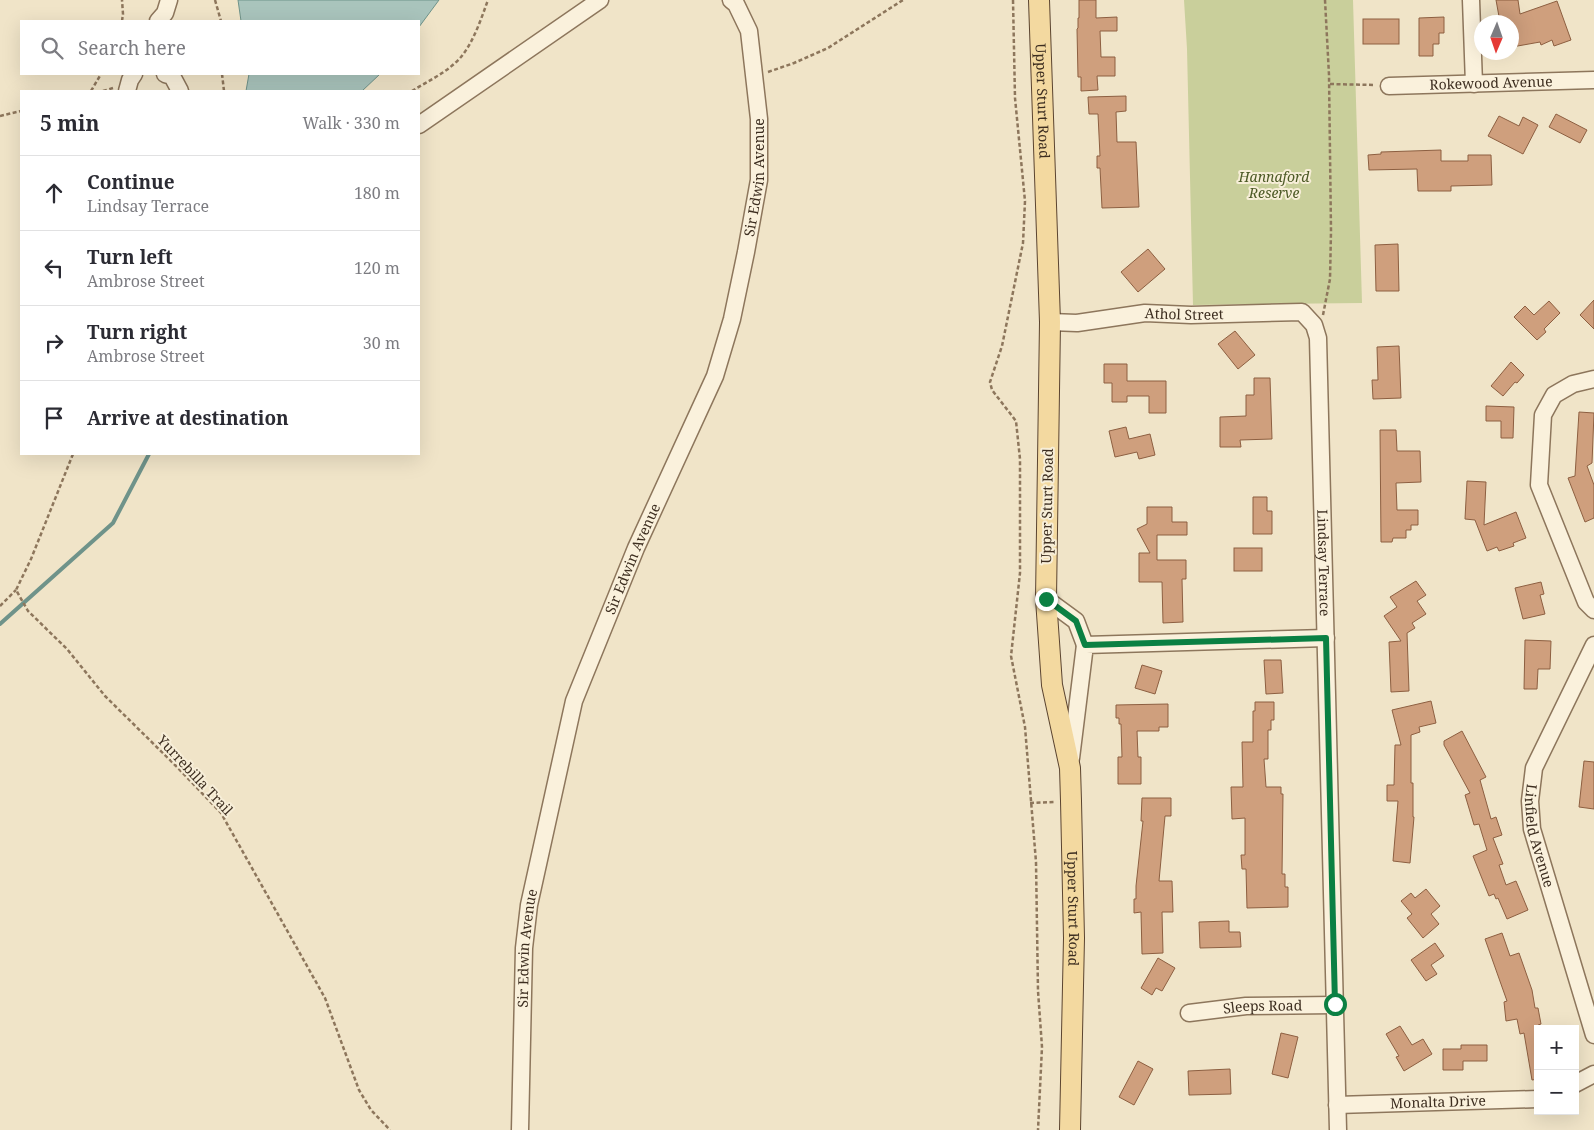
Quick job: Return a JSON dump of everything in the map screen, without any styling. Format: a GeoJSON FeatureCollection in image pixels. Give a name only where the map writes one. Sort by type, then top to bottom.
{"type":"FeatureCollection","features":[{"type":"Feature","properties":{"kind":"main road","name":"Upper Sturt Road"},"geometry":{"type":"LineString","coordinates":[[1039,0],[1050,322],[1046,599],[1052,685],[1070,768],[1071,801],[1074,938],[1070,1130]]}},
{"type":"Feature","properties":{"kind":"street"},"geometry":{"type":"LineString","coordinates":[[159,20],[165,13],[169,0]]}},
{"type":"Feature","properties":{"kind":"street"},"geometry":{"type":"LineString","coordinates":[[420,124],[600,0]]}},
{"type":"Feature","properties":{"kind":"street","name":"Sir Edwin Avenue"},"geometry":{"type":"LineString","coordinates":[[520,1130],[524,948],[528,905],[574,701],[636,548],[716,376],[732,319],[746,252],[758,180],[759,119],[749,32],[736,4],[732,0]]}},
{"type":"Feature","properties":{"kind":"street"},"geometry":{"type":"LineString","coordinates":[[1471,0],[1474,84]]}},
{"type":"Feature","properties":{"kind":"street"},"geometry":{"type":"LineString","coordinates":[[127,90],[133,75]]}},
{"type":"Feature","properties":{"kind":"street"},"geometry":{"type":"LineString","coordinates":[[168,75],[172,76],[179,90]]}},
{"type":"Feature","properties":{"kind":"street","name":"Rokewood Avenue"},"geometry":{"type":"LineString","coordinates":[[1388,86],[1594,80]]}},
{"type":"Feature","properties":{"kind":"street","name":"Athol Street"},"geometry":{"type":"LineString","coordinates":[[1050,322],[1077,323],[1144,313],[1191,315],[1302,312],[1314,325]]}},
{"type":"Feature","properties":{"kind":"street","name":"Lindsay Terrace"},"geometry":{"type":"LineString","coordinates":[[1314,325],[1318,338],[1338,1130]]}},
{"type":"Feature","properties":{"kind":"street"},"geometry":{"type":"LineString","coordinates":[[1594,379],[1573,384],[1554,395],[1543,415],[1539,485],[1586,602],[1594,610]]}},
{"type":"Feature","properties":{"kind":"street"},"geometry":{"type":"LineString","coordinates":[[1046,599],[1076,621],[1085,645],[1070,768]]}},
{"type":"Feature","properties":{"kind":"street"},"geometry":{"type":"LineString","coordinates":[[1085,645],[1326,638]]}},
{"type":"Feature","properties":{"kind":"street","name":"Linfield Avenue"},"geometry":{"type":"LineString","coordinates":[[1594,645],[1534,768],[1530,801],[1532,830],[1594,1035]]}},
{"type":"Feature","properties":{"kind":"street","name":"Sleeps Road"},"geometry":{"type":"LineString","coordinates":[[1189,1013],[1246,1006],[1335,1004]]}},
{"type":"Feature","properties":{"kind":"street"},"geometry":{"type":"LineString","coordinates":[[1579,1082],[1594,1074]]}},
{"type":"Feature","properties":{"kind":"street","name":"Monalta Drive"},"geometry":{"type":"LineString","coordinates":[[1338,1105],[1534,1099]]}},
{"type":"Feature","properties":{"kind":"path"},"geometry":{"type":"LineString","coordinates":[[122,0],[124,14],[122,20]]}},
{"type":"Feature","properties":{"kind":"path"},"geometry":{"type":"LineString","coordinates":[[215,0],[220,20]]}},
{"type":"Feature","properties":{"kind":"path"},"geometry":{"type":"LineString","coordinates":[[414,90],[445,71],[460,57],[472,39],[488,0]]}},
{"type":"Feature","properties":{"kind":"path"},"geometry":{"type":"LineString","coordinates":[[755,77],[828,48],[903,0]]}},
{"type":"Feature","properties":{"kind":"path"},"geometry":{"type":"LineString","coordinates":[[1012,0],[1015,98],[1025,209],[1023,243],[1002,346],[990,382],[992,390],[1016,421],[1019,450],[1020,574],[1012,656],[1025,727],[1036,862],[1038,991],[1042,1047],[1038,1130]]}},
{"type":"Feature","properties":{"kind":"path"},"geometry":{"type":"LineString","coordinates":[[1314,325],[1322,319],[1330,279],[1329,84],[1325,0]]}},
{"type":"Feature","properties":{"kind":"path"},"geometry":{"type":"LineString","coordinates":[[92,90],[100,75]]}},
{"type":"Feature","properties":{"kind":"path"},"geometry":{"type":"LineString","coordinates":[[222,75],[224,90]]}},
{"type":"Feature","properties":{"kind":"path"},"geometry":{"type":"LineString","coordinates":[[1329,84],[1388,86]]}},
{"type":"Feature","properties":{"kind":"path"},"geometry":{"type":"LineString","coordinates":[[0,116],[20,111]]}},
{"type":"Feature","properties":{"kind":"path"},"geometry":{"type":"LineString","coordinates":[[0,606],[16,590],[31,559],[73,455]]}},
{"type":"Feature","properties":{"kind":"path","name":"Yurrebilla Trail"},"geometry":{"type":"LineString","coordinates":[[16,590],[28,610],[67,649],[105,696],[176,766],[220,813],[325,998],[359,1090],[371,1110],[390,1130]]}},
{"type":"Feature","properties":{"kind":"path"},"geometry":{"type":"LineString","coordinates":[[1030,803],[1071,801]]}},
{"type":"Feature","properties":{"kind":"green space","name":"Hannaford Reserve"},"geometry":{"type":"Polygon","coordinates":[[[1184,0],[1353,0],[1362,303],[1193,305],[1187,49],[1184,0]]]}},
{"type":"Feature","properties":{"kind":"water"},"geometry":{"type":"Polygon","coordinates":[[[238,0],[439,0],[420,26],[420,20],[241,20],[238,0]]]}},
{"type":"Feature","properties":{"kind":"water"},"geometry":{"type":"Polygon","coordinates":[[[249,75],[379,75],[363,90],[246,90],[249,75]]]}},
{"type":"Feature","properties":{"kind":"building"},"geometry":{"type":"Polygon","coordinates":[[[1079,0],[1096,0],[1096,18],[1117,17],[1117,31],[1100,31],[1101,57],[1115,57],[1115,76],[1097,76],[1098,90],[1081,91],[1081,77],[1078,77],[1077,29],[1079,0]]]}},
{"type":"Feature","properties":{"kind":"building"},"geometry":{"type":"Polygon","coordinates":[[[1496,0],[1518,0],[1520,14],[1557,1],[1571,40],[1554,46],[1552,40],[1541,45],[1540,42],[1519,46],[1519,15],[1499,15],[1496,0]]]}},
{"type":"Feature","properties":{"kind":"building"},"geometry":{"type":"Polygon","coordinates":[[[1444,17],[1444,33],[1439,33],[1439,44],[1433,44],[1433,56],[1419,56],[1419,18],[1444,17]]]}},
{"type":"Feature","properties":{"kind":"building"},"geometry":{"type":"Polygon","coordinates":[[[1363,19],[1399,19],[1399,44],[1363,44],[1363,19]]]}},
{"type":"Feature","properties":{"kind":"building"},"geometry":{"type":"Polygon","coordinates":[[[1126,96],[1126,111],[1116,112],[1117,142],[1136,142],[1139,207],[1102,208],[1100,168],[1097,168],[1097,156],[1100,156],[1098,114],[1089,114],[1088,97],[1126,96]]]}},
{"type":"Feature","properties":{"kind":"building"},"geometry":{"type":"Polygon","coordinates":[[[1556,114],[1587,130],[1580,143],[1549,127],[1556,114]]]}},
{"type":"Feature","properties":{"kind":"building"},"geometry":{"type":"Polygon","coordinates":[[[1499,116],[1519,126],[1523,117],[1538,125],[1523,154],[1488,136],[1499,116]]]}},
{"type":"Feature","properties":{"kind":"building"},"geometry":{"type":"Polygon","coordinates":[[[1441,150],[1441,161],[1468,161],[1468,155],[1491,155],[1492,185],[1451,186],[1451,191],[1418,191],[1417,169],[1369,170],[1368,155],[1381,154],[1381,152],[1441,150]]]}},
{"type":"Feature","properties":{"kind":"building"},"geometry":{"type":"Polygon","coordinates":[[[1398,244],[1399,291],[1376,291],[1375,245],[1398,244]]]}},
{"type":"Feature","properties":{"kind":"building"},"geometry":{"type":"Polygon","coordinates":[[[1148,249],[1165,269],[1138,292],[1121,272],[1148,249]]]}},
{"type":"Feature","properties":{"kind":"building"},"geometry":{"type":"Polygon","coordinates":[[[1594,300],[1594,329],[1580,315],[1594,300]]]}},
{"type":"Feature","properties":{"kind":"building"},"geometry":{"type":"Polygon","coordinates":[[[1549,301],[1560,313],[1544,329],[1546,332],[1537,340],[1514,317],[1525,306],[1534,315],[1549,301]]]}},
{"type":"Feature","properties":{"kind":"building"},"geometry":{"type":"Polygon","coordinates":[[[1235,331],[1255,355],[1238,369],[1218,344],[1235,331]]]}},
{"type":"Feature","properties":{"kind":"building"},"geometry":{"type":"Polygon","coordinates":[[[1399,346],[1401,398],[1373,399],[1372,380],[1378,380],[1377,347],[1399,346]]]}},
{"type":"Feature","properties":{"kind":"building"},"geometry":{"type":"Polygon","coordinates":[[[1511,362],[1524,375],[1503,396],[1491,386],[1511,362]]]}},
{"type":"Feature","properties":{"kind":"building"},"geometry":{"type":"Polygon","coordinates":[[[1104,364],[1127,364],[1127,381],[1166,381],[1166,413],[1149,413],[1149,396],[1127,396],[1127,402],[1112,402],[1112,383],[1104,383],[1104,364]]]}},
{"type":"Feature","properties":{"kind":"building"},"geometry":{"type":"Polygon","coordinates":[[[1254,378],[1270,378],[1272,439],[1240,440],[1241,447],[1220,447],[1220,417],[1246,416],[1246,395],[1254,395],[1254,378]]]}},
{"type":"Feature","properties":{"kind":"building"},"geometry":{"type":"Polygon","coordinates":[[[1486,406],[1514,407],[1513,438],[1501,438],[1501,421],[1486,421],[1486,406]]]}},
{"type":"Feature","properties":{"kind":"building"},"geometry":{"type":"Polygon","coordinates":[[[1579,412],[1594,413],[1592,463],[1587,466],[1594,485],[1594,518],[1585,522],[1568,478],[1575,476],[1579,412]]]}},
{"type":"Feature","properties":{"kind":"building"},"geometry":{"type":"Polygon","coordinates":[[[1126,427],[1129,439],[1150,434],[1155,455],[1139,459],[1137,452],[1115,457],[1109,431],[1126,427]]]}},
{"type":"Feature","properties":{"kind":"building"},"geometry":{"type":"Polygon","coordinates":[[[1380,430],[1396,430],[1397,451],[1420,451],[1421,482],[1396,483],[1397,510],[1418,510],[1418,525],[1411,525],[1411,530],[1406,530],[1406,538],[1393,538],[1392,542],[1381,542],[1380,430]]]}},
{"type":"Feature","properties":{"kind":"building"},"geometry":{"type":"Polygon","coordinates":[[[1467,481],[1486,482],[1484,525],[1516,512],[1526,538],[1513,543],[1514,546],[1499,551],[1497,547],[1487,551],[1475,520],[1465,519],[1467,481]]]}},
{"type":"Feature","properties":{"kind":"building"},"geometry":{"type":"Polygon","coordinates":[[[1253,497],[1267,497],[1267,511],[1272,511],[1272,534],[1253,534],[1253,497]]]}},
{"type":"Feature","properties":{"kind":"building"},"geometry":{"type":"Polygon","coordinates":[[[1147,507],[1172,507],[1172,522],[1187,522],[1187,535],[1157,535],[1157,560],[1186,560],[1186,579],[1182,579],[1183,622],[1163,623],[1162,582],[1139,582],[1139,553],[1150,553],[1137,529],[1147,524],[1147,507]]]}},
{"type":"Feature","properties":{"kind":"building"},"geometry":{"type":"Polygon","coordinates":[[[1234,548],[1262,548],[1262,571],[1234,571],[1234,548]]]}},
{"type":"Feature","properties":{"kind":"building"},"geometry":{"type":"Polygon","coordinates":[[[1416,581],[1426,595],[1417,601],[1426,614],[1412,623],[1415,628],[1407,633],[1409,691],[1391,692],[1389,642],[1401,641],[1384,616],[1397,607],[1390,597],[1416,581]]]}},
{"type":"Feature","properties":{"kind":"building"},"geometry":{"type":"Polygon","coordinates":[[[1541,582],[1544,594],[1540,595],[1545,614],[1523,619],[1515,588],[1541,582]]]}},
{"type":"Feature","properties":{"kind":"building"},"geometry":{"type":"Polygon","coordinates":[[[1525,640],[1551,641],[1550,669],[1538,669],[1537,689],[1524,689],[1525,640]]]}},
{"type":"Feature","properties":{"kind":"building"},"geometry":{"type":"Polygon","coordinates":[[[1264,660],[1281,660],[1283,693],[1266,694],[1264,660]]]}},
{"type":"Feature","properties":{"kind":"building"},"geometry":{"type":"Polygon","coordinates":[[[1142,665],[1162,671],[1155,694],[1135,688],[1142,665]]]}},
{"type":"Feature","properties":{"kind":"building"},"geometry":{"type":"Polygon","coordinates":[[[1431,701],[1436,723],[1419,727],[1420,732],[1411,735],[1411,783],[1413,783],[1414,817],[1410,863],[1393,861],[1398,801],[1387,801],[1387,785],[1394,785],[1395,745],[1401,745],[1392,710],[1431,701]]]}},
{"type":"Feature","properties":{"kind":"building"},"geometry":{"type":"Polygon","coordinates":[[[1255,702],[1274,702],[1274,720],[1271,720],[1271,730],[1268,730],[1268,759],[1264,759],[1266,787],[1281,787],[1281,794],[1283,794],[1282,874],[1285,874],[1285,887],[1288,887],[1288,907],[1247,908],[1246,869],[1242,869],[1241,855],[1245,855],[1245,818],[1232,819],[1231,787],[1243,787],[1242,742],[1253,742],[1253,711],[1255,711],[1255,702]]]}},
{"type":"Feature","properties":{"kind":"building"},"geometry":{"type":"Polygon","coordinates":[[[1168,704],[1168,727],[1159,727],[1159,731],[1137,731],[1138,757],[1141,757],[1141,784],[1118,784],[1118,757],[1122,757],[1121,724],[1119,724],[1119,718],[1116,718],[1116,705],[1168,704]]]}},
{"type":"Feature","properties":{"kind":"building"},"geometry":{"type":"Polygon","coordinates":[[[1462,731],[1486,777],[1480,780],[1491,819],[1496,817],[1502,835],[1493,838],[1503,864],[1499,865],[1506,885],[1516,881],[1528,910],[1507,919],[1498,898],[1496,899],[1494,894],[1489,896],[1473,856],[1487,850],[1479,824],[1474,825],[1465,795],[1470,793],[1444,745],[1444,741],[1462,731]]]}},
{"type":"Feature","properties":{"kind":"building"},"geometry":{"type":"Polygon","coordinates":[[[1584,761],[1594,762],[1594,809],[1579,807],[1584,761]]]}},
{"type":"Feature","properties":{"kind":"building"},"geometry":{"type":"Polygon","coordinates":[[[1142,798],[1171,798],[1171,816],[1165,816],[1159,881],[1172,881],[1173,912],[1162,912],[1163,953],[1142,954],[1141,912],[1134,913],[1143,821],[1141,821],[1142,798]]]}},
{"type":"Feature","properties":{"kind":"building"},"geometry":{"type":"Polygon","coordinates":[[[1426,889],[1440,906],[1431,914],[1439,924],[1423,938],[1407,918],[1412,914],[1401,901],[1411,893],[1415,898],[1426,889]]]}},
{"type":"Feature","properties":{"kind":"building"},"geometry":{"type":"Polygon","coordinates":[[[1229,921],[1229,932],[1240,932],[1241,947],[1200,948],[1199,922],[1229,921]]]}},
{"type":"Feature","properties":{"kind":"building"},"geometry":{"type":"Polygon","coordinates":[[[1502,933],[1510,956],[1519,953],[1532,990],[1535,1008],[1538,1008],[1541,1024],[1534,1025],[1534,1080],[1532,1080],[1524,1033],[1520,1034],[1517,1019],[1506,1021],[1504,1002],[1507,1001],[1485,939],[1502,933]]]}},
{"type":"Feature","properties":{"kind":"building"},"geometry":{"type":"Polygon","coordinates":[[[1435,943],[1444,956],[1431,965],[1437,974],[1426,981],[1411,960],[1435,943]]]}},
{"type":"Feature","properties":{"kind":"building"},"geometry":{"type":"Polygon","coordinates":[[[1158,958],[1175,968],[1162,991],[1156,988],[1152,995],[1141,988],[1158,958]]]}},
{"type":"Feature","properties":{"kind":"building"},"geometry":{"type":"Polygon","coordinates":[[[1400,1026],[1412,1045],[1423,1039],[1432,1054],[1404,1071],[1396,1057],[1399,1056],[1386,1034],[1400,1026]]]}},
{"type":"Feature","properties":{"kind":"building"},"geometry":{"type":"Polygon","coordinates":[[[1281,1033],[1298,1037],[1288,1078],[1272,1074],[1281,1033]]]}},
{"type":"Feature","properties":{"kind":"building"},"geometry":{"type":"Polygon","coordinates":[[[1461,1045],[1487,1045],[1487,1061],[1463,1061],[1463,1070],[1443,1070],[1443,1049],[1461,1049],[1461,1045]]]}},
{"type":"Feature","properties":{"kind":"building"},"geometry":{"type":"Polygon","coordinates":[[[1138,1061],[1153,1069],[1134,1105],[1119,1097],[1138,1061]]]}},
{"type":"Feature","properties":{"kind":"building"},"geometry":{"type":"Polygon","coordinates":[[[1230,1069],[1231,1094],[1189,1095],[1188,1071],[1230,1069]]]}},
{"type":"Feature","properties":{"kind":"waterway"},"geometry":{"type":"LineString","coordinates":[[0,624],[113,523],[148,455]]}},
{"type":"Feature","properties":{"kind":"route"},"geometry":{"type":"LineString","coordinates":[[1046,599],[1076,621],[1085,645],[1326,638],[1335,1004]]}}]}
